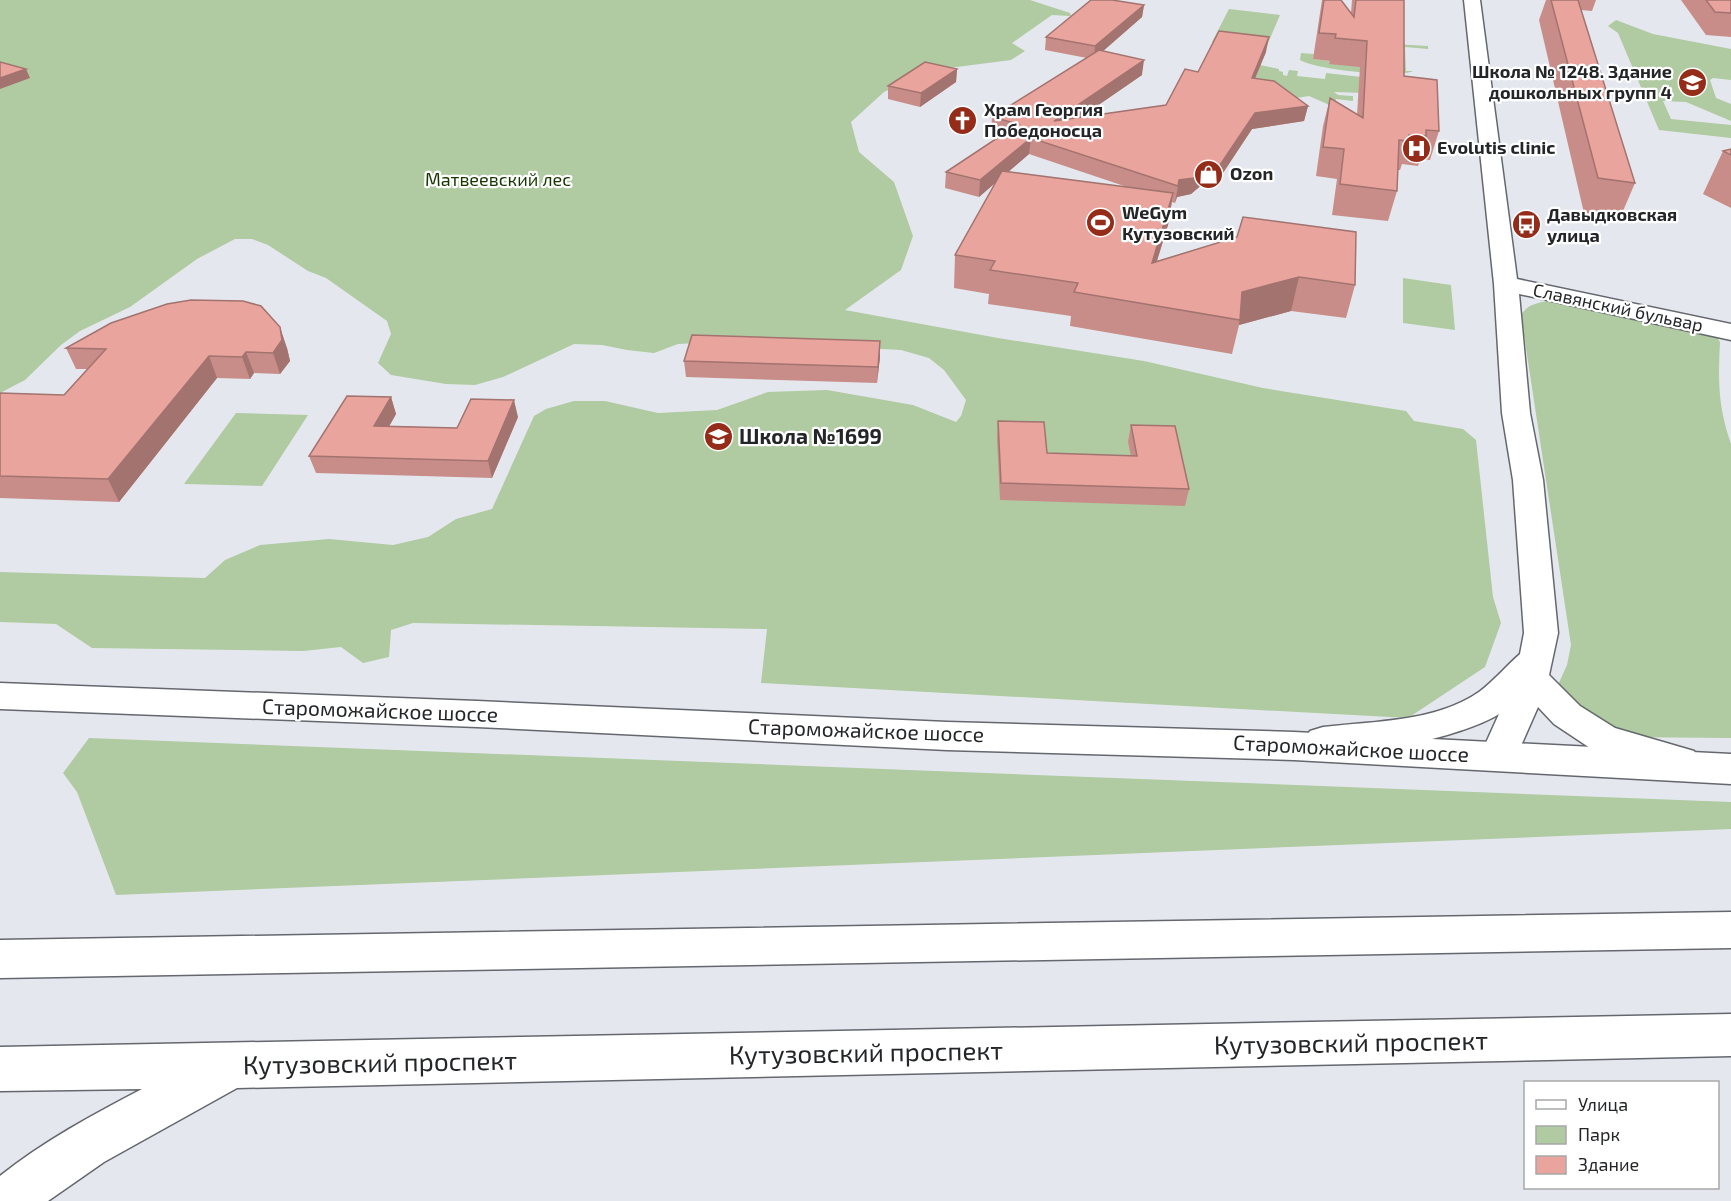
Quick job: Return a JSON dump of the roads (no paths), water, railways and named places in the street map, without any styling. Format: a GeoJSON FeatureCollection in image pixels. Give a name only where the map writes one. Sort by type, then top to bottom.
{"type":"FeatureCollection","features":[{"type":"Feature","properties":{"kind":"main road"},"geometry":{"type":"LineString","coordinates":[[1472,0],[1506,284],[1516,413],[1528,480],[1540,633],[1535,668],[1499,756]]}},
{"type":"Feature","properties":{"kind":"main road","name":"Славянский бульвар"},"geometry":{"type":"LineString","coordinates":[[1506,284],[1731,332]]}},
{"type":"Feature","properties":{"kind":"main road"},"geometry":{"type":"LineString","coordinates":[[1294,746],[1440,724],[1491,702],[1535,668]]}},
{"type":"Feature","properties":{"kind":"main road"},"geometry":{"type":"LineString","coordinates":[[1535,668],[1567,716],[1603,738],[1722,769]]}},
{"type":"Feature","properties":{"kind":"main road","name":"Староможайское шоссе"},"geometry":{"type":"LineString","coordinates":[[0,696],[489,714],[947,736],[1294,746],[1722,769]]}},
{"type":"Feature","properties":{"kind":"main road"},"geometry":{"type":"LineString","coordinates":[[0,959],[1731,930]]}},
{"type":"Feature","properties":{"kind":"main road","name":"Кутузовский проспект"},"geometry":{"type":"LineString","coordinates":[[0,1069],[1731,1035]]}},
{"type":"Feature","properties":{"kind":"main road"},"geometry":{"type":"LineString","coordinates":[[9,1201],[32,1181],[84,1148],[233,1066]]}},
{"type":"Feature","properties":{"kind":"place","name":"Школа № 1248. Здание дошкольных групп 4"},"geometry":{"type":"Point","coordinates":[1693,82]}},
{"type":"Feature","properties":{"kind":"place","name":"Храм Георгия Победоносца"},"geometry":{"type":"Point","coordinates":[963,120]}},
{"type":"Feature","properties":{"kind":"place","name":"Evolutis clinic"},"geometry":{"type":"Point","coordinates":[1416,148]}},
{"type":"Feature","properties":{"kind":"place","name":"Ozon"},"geometry":{"type":"Point","coordinates":[1209,174]}},
{"type":"Feature","properties":{"kind":"place","name":"WeGym Кутузовский"},"geometry":{"type":"Point","coordinates":[1101,223]}},
{"type":"Feature","properties":{"kind":"place","name":"Давыдковская улица"},"geometry":{"type":"Point","coordinates":[1526,225]}},
{"type":"Feature","properties":{"kind":"place","name":"Школа №1699"},"geometry":{"type":"Point","coordinates":[718,437]}},
{"type":"Feature","properties":{"kind":"park label","name":"Матвеевский лес"},"geometry":{"type":"Point","coordinates":[498,180]}}]}
